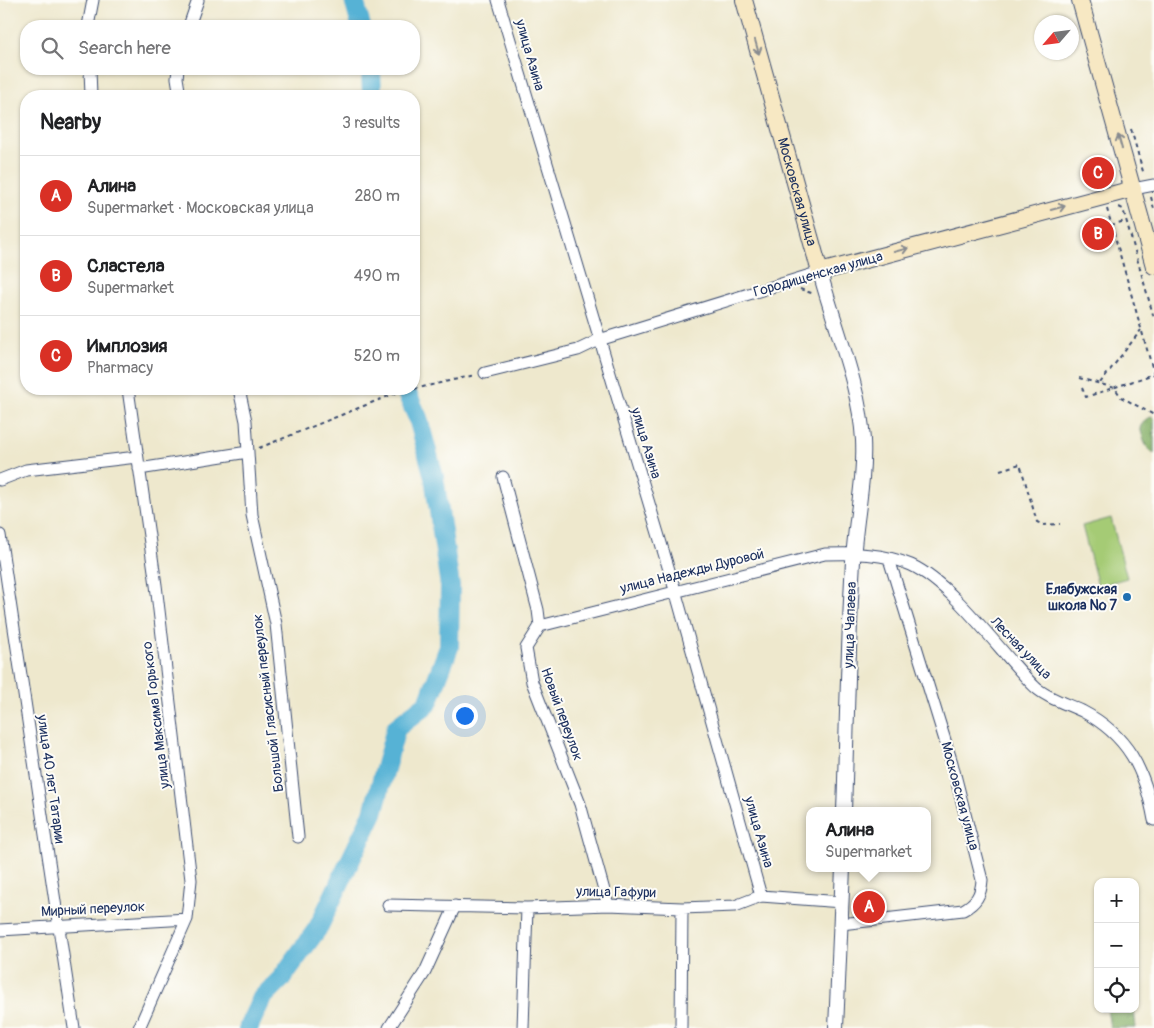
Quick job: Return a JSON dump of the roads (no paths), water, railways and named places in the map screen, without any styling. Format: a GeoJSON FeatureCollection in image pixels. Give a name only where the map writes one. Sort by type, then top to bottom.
{"type":"FeatureCollection","features":[{"type":"Feature","properties":{"kind":"main road","name":"Московская улица"},"geometry":{"type":"LineString","coordinates":[[744,0],[820,272]]}},
{"type":"Feature","properties":{"kind":"main road"},"geometry":{"type":"LineString","coordinates":[[1080,0],[1154,266]]}},
{"type":"Feature","properties":{"kind":"main road","name":"Городищенская улица"},"geometry":{"type":"LineString","coordinates":[[820,272],[1133,189]]}},
{"type":"Feature","properties":{"kind":"street"},"geometry":{"type":"LineString","coordinates":[[89,20],[93,0]]}},
{"type":"Feature","properties":{"kind":"street"},"geometry":{"type":"LineString","coordinates":[[190,20],[198,0]]}},
{"type":"Feature","properties":{"kind":"street","name":"улица Азина"},"geometry":{"type":"LineString","coordinates":[[498,0],[675,590],[761,896]]}},
{"type":"Feature","properties":{"kind":"street"},"geometry":{"type":"LineString","coordinates":[[90,75],[91,90]]}},
{"type":"Feature","properties":{"kind":"street"},"geometry":{"type":"LineString","coordinates":[[177,75],[179,90]]}},
{"type":"Feature","properties":{"kind":"street","name":"Городищенская улица"},"geometry":{"type":"LineString","coordinates":[[1133,189],[1154,185]]}},
{"type":"Feature","properties":{"kind":"street","name":"Городищенская улица"},"geometry":{"type":"LineString","coordinates":[[485,373],[578,350],[599,340],[820,272]]}},
{"type":"Feature","properties":{"kind":"street","name":"Московская улица"},"geometry":{"type":"LineString","coordinates":[[820,272],[859,409],[863,441]]}},
{"type":"Feature","properties":{"kind":"street","name":"улица Максима Горького"},"geometry":{"type":"LineString","coordinates":[[129,395],[157,595],[191,880],[187,919],[139,1028]]}},
{"type":"Feature","properties":{"kind":"street","name":"Большой Гласисный переулок"},"geometry":{"type":"LineString","coordinates":[[240,395],[246,421],[252,516],[276,624],[298,837]]}},
{"type":"Feature","properties":{"kind":"street","name":"улица Чапаева"},"geometry":{"type":"LineString","coordinates":[[844,807],[853,553],[862,475],[863,441]]}},
{"type":"Feature","properties":{"kind":"street"},"geometry":{"type":"LineString","coordinates":[[0,480],[26,470],[138,463],[248,452]]}},
{"type":"Feature","properties":{"kind":"street"},"geometry":{"type":"LineString","coordinates":[[503,478],[538,610],[540,626]]}},
{"type":"Feature","properties":{"kind":"street","name":"улица 40 лет Татарии"},"geometry":{"type":"LineString","coordinates":[[0,535],[74,1028]]}},
{"type":"Feature","properties":{"kind":"street","name":"улица Надежды Дуровой"},"geometry":{"type":"LineString","coordinates":[[540,626],[675,590],[825,554],[853,553]]}},
{"type":"Feature","properties":{"kind":"street","name":"Лесная улица"},"geometry":{"type":"LineString","coordinates":[[853,553],[889,559],[910,565],[930,577],[948,592],[1036,688],[1105,724],[1127,748],[1138,765],[1148,790],[1154,820]]}},
{"type":"Feature","properties":{"kind":"street","name":"Московская улица"},"geometry":{"type":"LineString","coordinates":[[841,924],[963,910],[976,901],[982,888],[982,880],[952,763],[889,559]]}},
{"type":"Feature","properties":{"kind":"street","name":"Новый переулок"},"geometry":{"type":"LineString","coordinates":[[540,626],[528,642],[526,656],[532,682],[580,804],[608,905]]}},
{"type":"Feature","properties":{"kind":"street"},"geometry":{"type":"LineString","coordinates":[[836,1028],[843,872]]}},
{"type":"Feature","properties":{"kind":"street","name":"улица Гафури"},"geometry":{"type":"LineString","coordinates":[[388,905],[527,908],[608,905],[682,908],[735,906],[748,903],[761,896],[842,902]]}},
{"type":"Feature","properties":{"kind":"street"},"geometry":{"type":"LineString","coordinates":[[389,1028],[425,972],[455,906]]}},
{"type":"Feature","properties":{"kind":"street"},"geometry":{"type":"LineString","coordinates":[[523,1028],[527,908]]}},
{"type":"Feature","properties":{"kind":"street"},"geometry":{"type":"LineString","coordinates":[[681,1028],[682,908]]}},
{"type":"Feature","properties":{"kind":"street","name":"Мирный переулок"},"geometry":{"type":"LineString","coordinates":[[0,930],[187,919]]}},
{"type":"Feature","properties":{"kind":"waterway"},"geometry":{"type":"LineString","coordinates":[[354,0],[359,20]]}},
{"type":"Feature","properties":{"kind":"waterway"},"geometry":{"type":"LineString","coordinates":[[371,75],[372,90]]}},
{"type":"Feature","properties":{"kind":"waterway"},"geometry":{"type":"LineString","coordinates":[[248,1028],[262,998],[281,979],[318,928],[373,813],[396,728],[428,703],[449,647],[450,586],[434,477],[418,418],[408,395]]}},
{"type":"Feature","properties":{"kind":"place","name":"Имплозия"},"geometry":{"type":"Point","coordinates":[1098,173]}},
{"type":"Feature","properties":{"kind":"place","name":"Сластела"},"geometry":{"type":"Point","coordinates":[1098,234]}},
{"type":"Feature","properties":{"kind":"place","name":"Елабужская школа № 7"},"geometry":{"type":"Point","coordinates":[1127,597]}},
{"type":"Feature","properties":{"kind":"place","name":"Алина"},"geometry":{"type":"Point","coordinates":[869,907]}}]}
